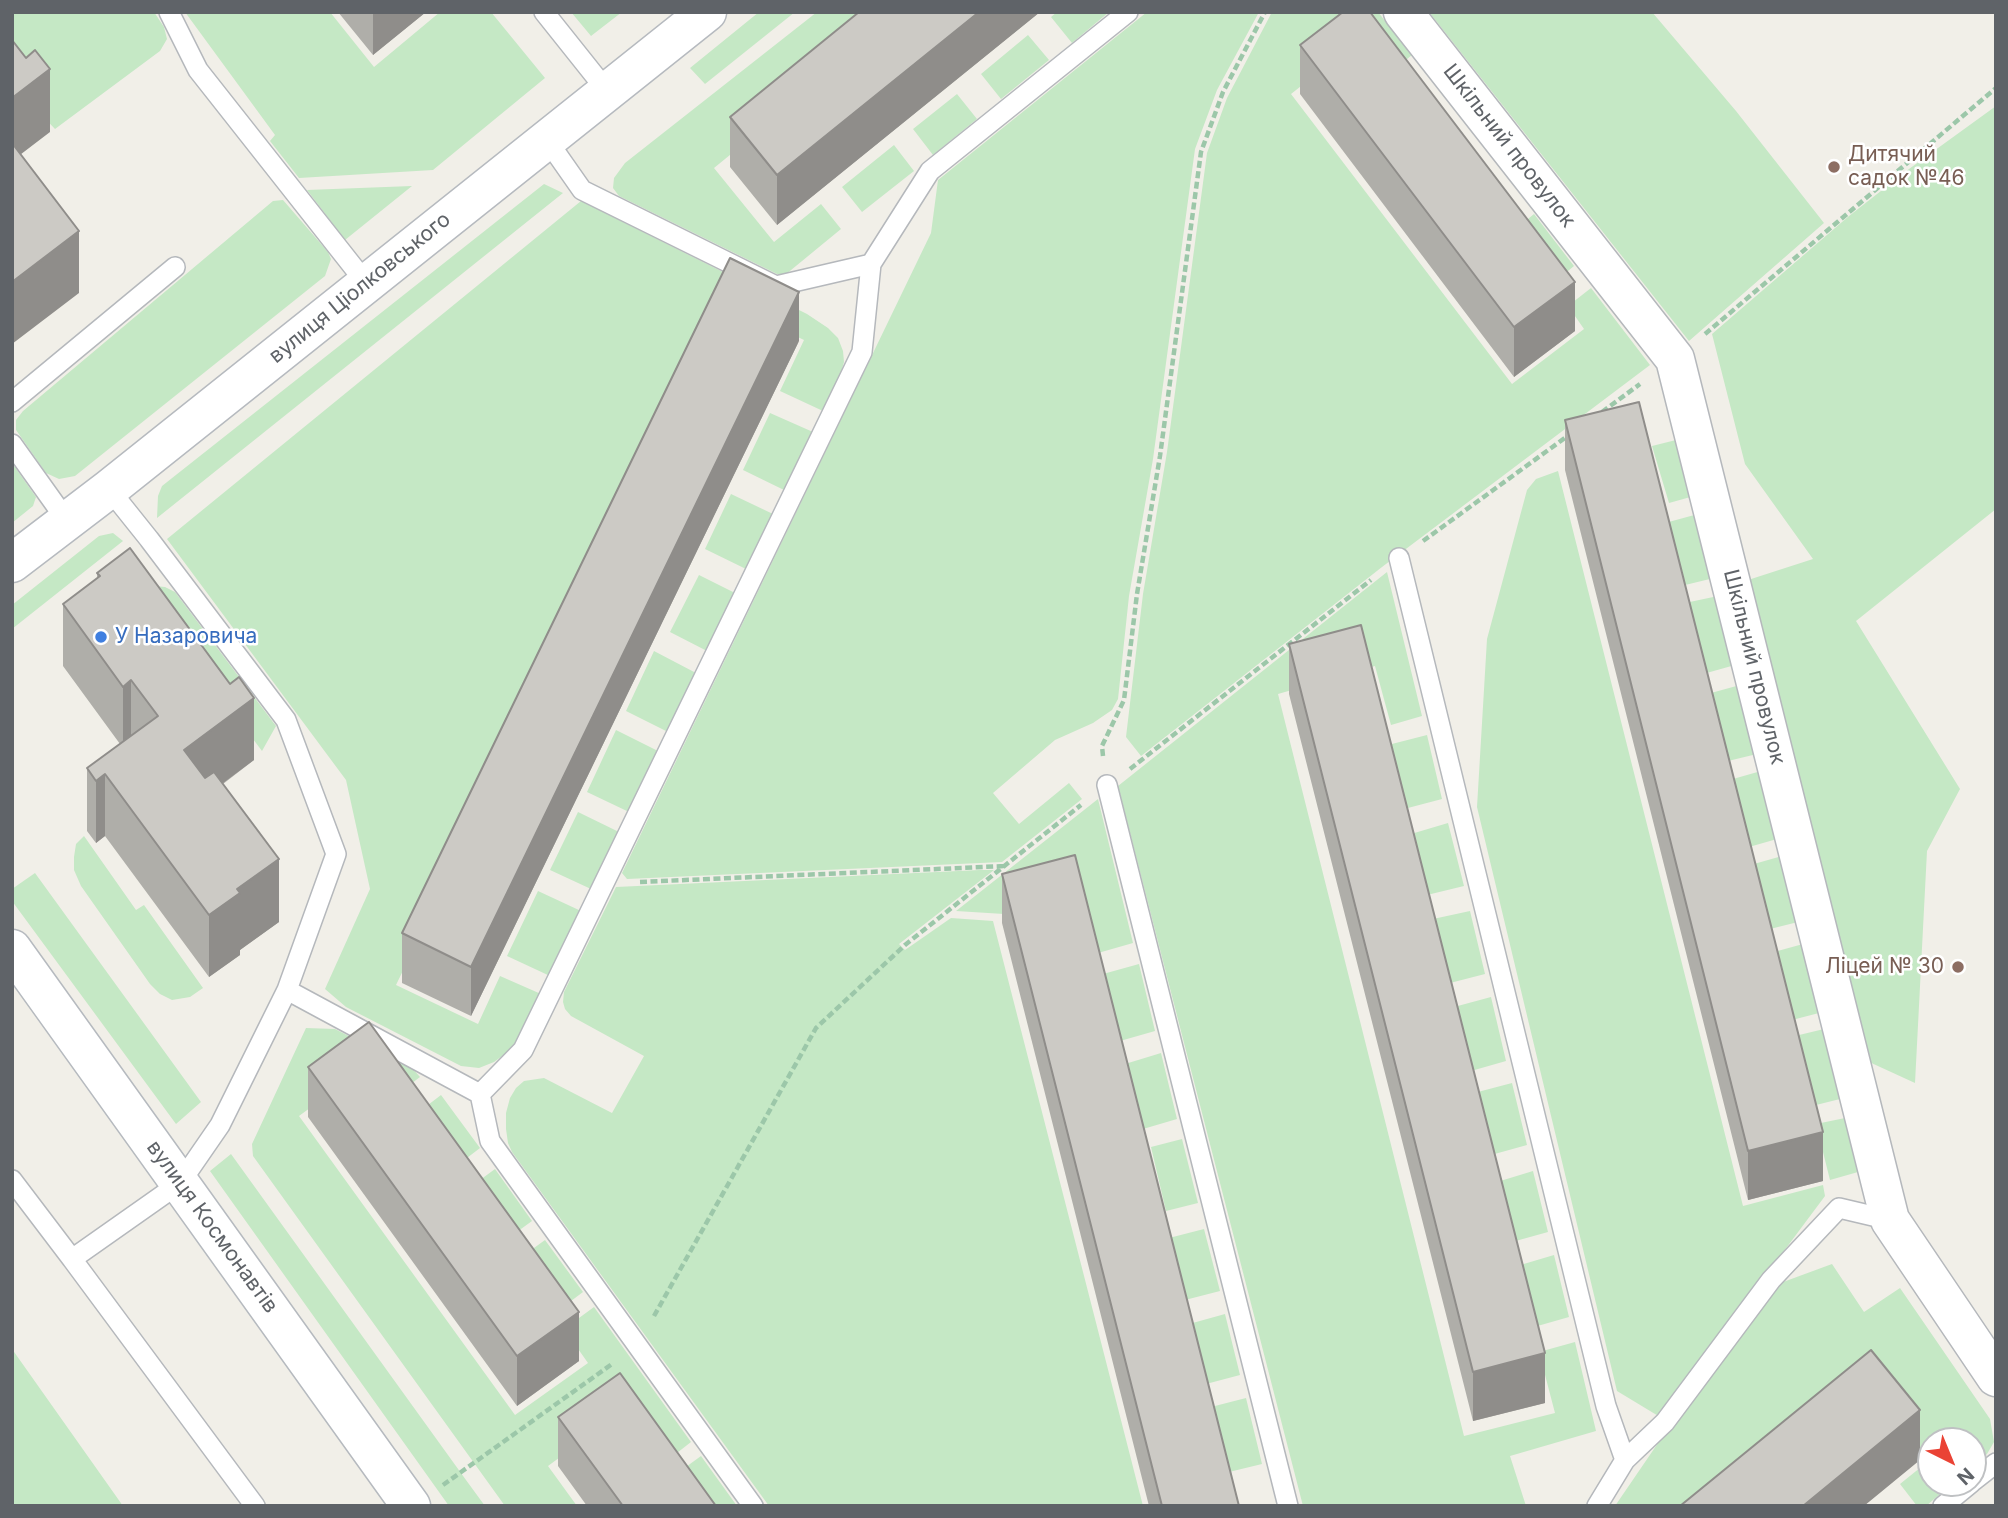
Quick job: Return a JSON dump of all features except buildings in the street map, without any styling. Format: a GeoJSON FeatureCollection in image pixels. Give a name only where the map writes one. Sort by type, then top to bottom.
{"type":"FeatureCollection","features":[{"type":"Feature","properties":{"kind":"street","name":"вулиця Ціолковського"},"geometry":{"type":"LineString","coordinates":[[12,564],[707,12]]}},
{"type":"Feature","properties":{"kind":"street","name":"Шкільний провулок"},"geometry":{"type":"LineString","coordinates":[[1403,12],[1675,359],[1890,1220],[1996,1377]]}},
{"type":"Feature","properties":{"kind":"street","name":"вулиця Космонавтів"},"geometry":{"type":"LineString","coordinates":[[12,949],[180,1182],[423,1498]]}},
{"type":"Feature","properties":{"kind":"lane"},"geometry":{"type":"LineString","coordinates":[[169,12],[198,70],[366,283]]}},
{"type":"Feature","properties":{"kind":"lane"},"geometry":{"type":"LineString","coordinates":[[544,12],[607,91]]}},
{"type":"Feature","properties":{"kind":"lane"},"geometry":{"type":"LineString","coordinates":[[480,1094],[523,1051],[862,352],[872,264],[930,171],[1128,12]]}},
{"type":"Feature","properties":{"kind":"lane"},"geometry":{"type":"LineString","coordinates":[[547,140],[582,190],[776,286],[872,264]]}},
{"type":"Feature","properties":{"kind":"lane"},"geometry":{"type":"LineString","coordinates":[[12,402],[175,267]]}},
{"type":"Feature","properties":{"kind":"lane"},"geometry":{"type":"LineString","coordinates":[[12,444],[68,521]]}},
{"type":"Feature","properties":{"kind":"lane"},"geometry":{"type":"LineString","coordinates":[[72,1259],[180,1182],[220,1125],[287,990],[336,854],[286,720],[109,489]]}},
{"type":"Feature","properties":{"kind":"lane"},"geometry":{"type":"LineString","coordinates":[[1399,558],[1606,1406],[1625,1460]]}},
{"type":"Feature","properties":{"kind":"lane"},"geometry":{"type":"LineString","coordinates":[[1107,785],[1288,1506]]}},
{"type":"Feature","properties":{"kind":"lane"},"geometry":{"type":"LineString","coordinates":[[287,990],[480,1094],[490,1141],[753,1506]]}},
{"type":"Feature","properties":{"kind":"lane"},"geometry":{"type":"LineString","coordinates":[[12,1180],[255,1506]]}},
{"type":"Feature","properties":{"kind":"lane"},"geometry":{"type":"LineString","coordinates":[[1597,1506],[1625,1460],[1665,1422],[1771,1280],[1839,1208],[1890,1220]]}},
{"type":"Feature","properties":{"kind":"path"},"geometry":{"type":"LineString","coordinates":[[1107,785],[1102,746],[1124,700],[1201,152],[1223,92],[1265,12]]}},
{"type":"Feature","properties":{"kind":"path"},"geometry":{"type":"LineString","coordinates":[[1675,359],[1996,88]]}},
{"type":"Feature","properties":{"kind":"path"},"geometry":{"type":"LineString","coordinates":[[608,878],[626,882],[1006,866]]}},
{"type":"Feature","properties":{"kind":"path"},"geometry":{"type":"LineString","coordinates":[[423,1498],[637,1346]]}},
{"type":"Feature","properties":{"kind":"green space"},"geometry":{"type":"Polygon","coordinates":[[[12,12],[154,12],[164,27],[167,39],[160,51],[55,129],[12,84],[12,12]]]}},
{"type":"Feature","properties":{"kind":"green space"},"geometry":{"type":"Polygon","coordinates":[[[185,12],[330,12],[374,67],[440,12],[491,12],[545,78],[433,170],[299,178],[270,141],[275,135],[185,12]]]}},
{"type":"Feature","properties":{"kind":"green space"},"geometry":{"type":"Polygon","coordinates":[[[571,12],[622,12],[591,36],[571,12]]]}},
{"type":"Feature","properties":{"kind":"green space"},"geometry":{"type":"Polygon","coordinates":[[[759,12],[795,12],[705,84],[690,68],[759,12]]]}},
{"type":"Feature","properties":{"kind":"green space"},"geometry":{"type":"Polygon","coordinates":[[[817,12],[905,12],[714,168],[774,242],[821,204],[841,229],[785,275],[777,274],[619,196],[613,188],[614,178],[625,163],[817,12]]]}},
{"type":"Feature","properties":{"kind":"green space"},"geometry":{"type":"Polygon","coordinates":[[[1057,12],[1109,12],[1072,43],[1051,17],[1057,12]]]}},
{"type":"Feature","properties":{"kind":"green space"},"geometry":{"type":"Polygon","coordinates":[[[1147,12],[1259,12],[1217,90],[1195,149],[1153,459],[1129,596],[1118,699],[1112,710],[1093,723],[1055,740],[993,793],[1019,824],[1069,783],[1082,799],[1002,862],[627,879],[622,873],[931,233],[938,180],[1147,12]]]}},
{"type":"Feature","properties":{"kind":"green space"},"geometry":{"type":"Polygon","coordinates":[[[1272,12],[1378,12],[1412,55],[1391,72],[1363,37],[1291,94],[1512,384],[1584,329],[1568,306],[1591,288],[1650,365],[1382,567],[1141,756],[1126,737],[1143,594],[1167,452],[1207,153],[1227,98],[1272,12]]]}},
{"type":"Feature","properties":{"kind":"green space"},"geometry":{"type":"Polygon","coordinates":[[[1429,12],[1652,12],[1736,111],[1824,223],[1689,341],[1429,12]]]}},
{"type":"Feature","properties":{"kind":"green space"},"geometry":{"type":"Polygon","coordinates":[[[1028,35],[1049,60],[1001,99],[981,74],[1028,35]]]}},
{"type":"Feature","properties":{"kind":"green space"},"geometry":{"type":"Polygon","coordinates":[[[957,94],[977,119],[933,155],[913,129],[957,94]]]}},
{"type":"Feature","properties":{"kind":"green space"},"geometry":{"type":"Polygon","coordinates":[[[1996,106],[1996,509],[1856,621],[1960,789],[1927,851],[1915,1083],[1867,1061],[1748,580],[1813,559],[1745,464],[1712,334],[1849,216],[1996,106]]]}},
{"type":"Feature","properties":{"kind":"green space"},"geometry":{"type":"Polygon","coordinates":[[[894,145],[914,171],[862,212],[842,187],[894,145]]]}},
{"type":"Feature","properties":{"kind":"green space"},"geometry":{"type":"Polygon","coordinates":[[[544,184],[563,193],[157,518],[158,496],[162,486],[544,184]]]}},
{"type":"Feature","properties":{"kind":"green space"},"geometry":{"type":"Polygon","coordinates":[[[412,186],[345,240],[307,190],[412,186]]]}},
{"type":"Feature","properties":{"kind":"green space"},"geometry":{"type":"Polygon","coordinates":[[[283,200],[328,252],[331,259],[325,276],[75,476],[59,479],[46,473],[16,430],[16,420],[23,411],[273,201],[283,200]]]}},
{"type":"Feature","properties":{"kind":"green space"},"geometry":{"type":"Polygon","coordinates":[[[581,201],[807,314],[838,338],[844,362],[823,411],[780,391],[804,340],[727,303],[396,985],[478,1024],[500,976],[541,994],[522,1033],[509,1051],[494,1062],[479,1068],[461,1066],[346,1007],[325,989],[370,889],[346,780],[167,539],[581,201]]]}},
{"type":"Feature","properties":{"kind":"green space"},"geometry":{"type":"Polygon","coordinates":[[[1534,214],[1574,266],[1551,285],[1511,233],[1534,214]]]}},
{"type":"Feature","properties":{"kind":"green space"},"geometry":{"type":"Polygon","coordinates":[[[770,413],[813,432],[784,490],[743,470],[770,413]]]}},
{"type":"Feature","properties":{"kind":"green space"},"geometry":{"type":"Polygon","coordinates":[[[1680,439],[1694,496],[1669,503],[1652,446],[1680,439]]]}},
{"type":"Feature","properties":{"kind":"green space"},"geometry":{"type":"Polygon","coordinates":[[[12,463],[36,497],[33,506],[12,523],[12,463]]]}},
{"type":"Feature","properties":{"kind":"green space"},"geometry":{"type":"Polygon","coordinates":[[[1558,471],[1743,1206],[1823,1185],[1825,1196],[1660,1417],[1617,1391],[1477,807],[1487,639],[1527,490],[1536,479],[1558,471]]]}},
{"type":"Feature","properties":{"kind":"green space"},"geometry":{"type":"Polygon","coordinates":[[[731,494],[773,514],[746,569],[705,549],[731,494]]]}},
{"type":"Feature","properties":{"kind":"green space"},"geometry":{"type":"Polygon","coordinates":[[[1698,514],[1714,578],[1681,586],[1665,523],[1698,514]]]}},
{"type":"Feature","properties":{"kind":"green space"},"geometry":{"type":"Polygon","coordinates":[[[113,533],[123,541],[12,629],[12,605],[99,536],[113,533]]]}},
{"type":"Feature","properties":{"kind":"green space"},"geometry":{"type":"Polygon","coordinates":[[[1387,572],[1422,716],[1391,725],[1375,666],[1278,694],[1464,1436],[1555,1413],[1539,1352],[1575,1342],[1596,1431],[1510,1456],[1526,1506],[1303,1506],[1118,786],[1387,572]]]}},
{"type":"Feature","properties":{"kind":"green space"},"geometry":{"type":"Polygon","coordinates":[[[699,575],[735,593],[707,651],[670,632],[699,575]]]}},
{"type":"Feature","properties":{"kind":"green space"},"geometry":{"type":"Polygon","coordinates":[[[155,586],[175,592],[276,726],[262,751],[244,727],[155,586]]]}},
{"type":"Feature","properties":{"kind":"green space"},"geometry":{"type":"Polygon","coordinates":[[[1718,596],[1735,665],[1703,674],[1685,603],[1718,596]]]}},
{"type":"Feature","properties":{"kind":"green space"},"geometry":{"type":"Polygon","coordinates":[[[654,651],[696,673],[668,732],[626,711],[654,651]]]}},
{"type":"Feature","properties":{"kind":"green space"},"geometry":{"type":"Polygon","coordinates":[[[1740,685],[1757,754],[1728,761],[1711,693],[1740,685]]]}},
{"type":"Feature","properties":{"kind":"green space"},"geometry":{"type":"Polygon","coordinates":[[[616,730],[658,751],[629,812],[587,792],[616,730]]]}},
{"type":"Feature","properties":{"kind":"green space"},"geometry":{"type":"Polygon","coordinates":[[[1427,735],[1442,799],[1404,809],[1388,745],[1427,735]]]}},
{"type":"Feature","properties":{"kind":"green space"},"geometry":{"type":"Polygon","coordinates":[[[1761,771],[1777,839],[1749,847],[1733,779],[1761,771]]]}},
{"type":"Feature","properties":{"kind":"green space"},"geometry":{"type":"Polygon","coordinates":[[[1098,799],[1133,943],[1098,953],[1004,914],[956,911],[1098,799]]]}},
{"type":"Feature","properties":{"kind":"green space"},"geometry":{"type":"Polygon","coordinates":[[[578,812],[619,832],[591,889],[550,870],[578,812]]]}},
{"type":"Feature","properties":{"kind":"green space"},"geometry":{"type":"Polygon","coordinates":[[[1448,823],[1464,886],[1427,895],[1411,834],[1448,823]]]}},
{"type":"Feature","properties":{"kind":"green space"},"geometry":{"type":"Polygon","coordinates":[[[84,836],[136,910],[144,905],[203,988],[190,997],[172,1000],[160,994],[150,984],[81,886],[74,870],[74,857],[76,844],[84,836]]]}},
{"type":"Feature","properties":{"kind":"green space"},"geometry":{"type":"Polygon","coordinates":[[[1782,856],[1798,922],[1770,929],[1754,864],[1782,856]]]}},
{"type":"Feature","properties":{"kind":"green space"},"geometry":{"type":"Polygon","coordinates":[[[994,870],[899,944],[905,950],[951,918],[993,921],[1143,1506],[769,1506],[512,1152],[506,1129],[510,1098],[524,1081],[544,1078],[612,1113],[644,1056],[571,1016],[563,1002],[564,992],[616,887],[994,870]]]}},
{"type":"Feature","properties":{"kind":"green space"},"geometry":{"type":"Polygon","coordinates":[[[35,873],[201,1102],[176,1124],[12,901],[12,889],[35,873]]]}},
{"type":"Feature","properties":{"kind":"green space"},"geometry":{"type":"Polygon","coordinates":[[[538,891],[581,911],[550,976],[507,956],[538,891]]]}},
{"type":"Feature","properties":{"kind":"green space"},"geometry":{"type":"Polygon","coordinates":[[[1470,911],[1485,974],[1450,983],[1433,919],[1470,911]]]}},
{"type":"Feature","properties":{"kind":"green space"},"geometry":{"type":"Polygon","coordinates":[[[1803,944],[1819,1013],[1792,1020],[1774,952],[1803,944]]]}},
{"type":"Feature","properties":{"kind":"green space"},"geometry":{"type":"Polygon","coordinates":[[[1139,964],[1155,1031],[1120,1041],[1103,974],[1139,964]]]}},
{"type":"Feature","properties":{"kind":"green space"},"geometry":{"type":"Polygon","coordinates":[[[1491,997],[1506,1061],[1471,1071],[1454,1007],[1491,997]]]}},
{"type":"Feature","properties":{"kind":"green space"},"geometry":{"type":"Polygon","coordinates":[[[306,1028],[335,1029],[413,1069],[420,1077],[395,1096],[370,1064],[299,1116],[515,1415],[588,1363],[564,1329],[594,1307],[691,1442],[659,1467],[620,1413],[548,1466],[577,1506],[505,1506],[253,1156],[252,1144],[306,1028]]]}},
{"type":"Feature","properties":{"kind":"green space"},"geometry":{"type":"Polygon","coordinates":[[[1824,1029],[1840,1099],[1812,1106],[1795,1036],[1824,1029]]]}},
{"type":"Feature","properties":{"kind":"green space"},"geometry":{"type":"Polygon","coordinates":[[[1161,1053],[1177,1119],[1143,1129],[1125,1064],[1161,1053]]]}},
{"type":"Feature","properties":{"kind":"green space"},"geometry":{"type":"Polygon","coordinates":[[[1512,1083],[1527,1145],[1491,1155],[1474,1093],[1512,1083]]]}},
{"type":"Feature","properties":{"kind":"green space"},"geometry":{"type":"Polygon","coordinates":[[[441,1095],[480,1148],[450,1171],[411,1118],[441,1095]]]}},
{"type":"Feature","properties":{"kind":"green space"},"geometry":{"type":"Polygon","coordinates":[[[1845,1118],[1858,1172],[1830,1180],[1816,1124],[1845,1118]]]}},
{"type":"Feature","properties":{"kind":"green space"},"geometry":{"type":"Polygon","coordinates":[[[1182,1139],[1198,1203],[1166,1211],[1151,1147],[1182,1139]]]}},
{"type":"Feature","properties":{"kind":"green space"},"geometry":{"type":"Polygon","coordinates":[[[231,1154],[485,1506],[449,1506],[210,1171],[231,1154]]]}},
{"type":"Feature","properties":{"kind":"green space"},"geometry":{"type":"Polygon","coordinates":[[[495,1169],[532,1221],[503,1242],[465,1191],[495,1169]]]}},
{"type":"Feature","properties":{"kind":"green space"},"geometry":{"type":"Polygon","coordinates":[[[1533,1171],[1548,1232],[1512,1242],[1497,1182],[1533,1171]]]}},
{"type":"Feature","properties":{"kind":"green space"},"geometry":{"type":"Polygon","coordinates":[[[1204,1229],[1220,1291],[1185,1300],[1169,1238],[1204,1229]]]}},
{"type":"Feature","properties":{"kind":"green space"},"geometry":{"type":"Polygon","coordinates":[[[545,1240],[583,1292],[555,1313],[516,1261],[545,1240]]]}},
{"type":"Feature","properties":{"kind":"green space"},"geometry":{"type":"Polygon","coordinates":[[[1554,1255],[1569,1317],[1534,1327],[1517,1266],[1554,1255]]]}},
{"type":"Feature","properties":{"kind":"green space"},"geometry":{"type":"Polygon","coordinates":[[[1832,1264],[1864,1312],[1900,1288],[1990,1419],[1994,1442],[1987,1454],[1987,1427],[1917,1427],[1917,1452],[1869,1393],[1732,1506],[1615,1506],[1669,1427],[1775,1285],[1832,1264]]]}},
{"type":"Feature","properties":{"kind":"green space"},"geometry":{"type":"Polygon","coordinates":[[[1225,1314],[1240,1375],[1206,1384],[1189,1324],[1225,1314]]]}},
{"type":"Feature","properties":{"kind":"green space"},"geometry":{"type":"Polygon","coordinates":[[[12,1349],[123,1506],[12,1506],[12,1349]]]}},
{"type":"Feature","properties":{"kind":"green space"},"geometry":{"type":"Polygon","coordinates":[[[1246,1398],[1262,1464],[1229,1472],[1211,1407],[1246,1398]]]}},
{"type":"Feature","properties":{"kind":"green space"},"geometry":{"type":"Polygon","coordinates":[[[701,1456],[737,1506],[688,1506],[668,1480],[701,1456]]]}},
{"type":"Feature","properties":{"kind":"green space"},"geometry":{"type":"Polygon","coordinates":[[[1917,1470],[1917,1497],[1937,1497],[1926,1506],[1917,1506],[1900,1484],[1917,1470]]]}},
{"type":"Feature","properties":{"kind":"place","name":"Дитячий садок №46"},"geometry":{"type":"Point","coordinates":[1834,167]}},
{"type":"Feature","properties":{"kind":"place","name":"У Назаровича"},"geometry":{"type":"Point","coordinates":[101,637]}},
{"type":"Feature","properties":{"kind":"place","name":"Ліцей № 30"},"geometry":{"type":"Point","coordinates":[1958,967]}}]}
